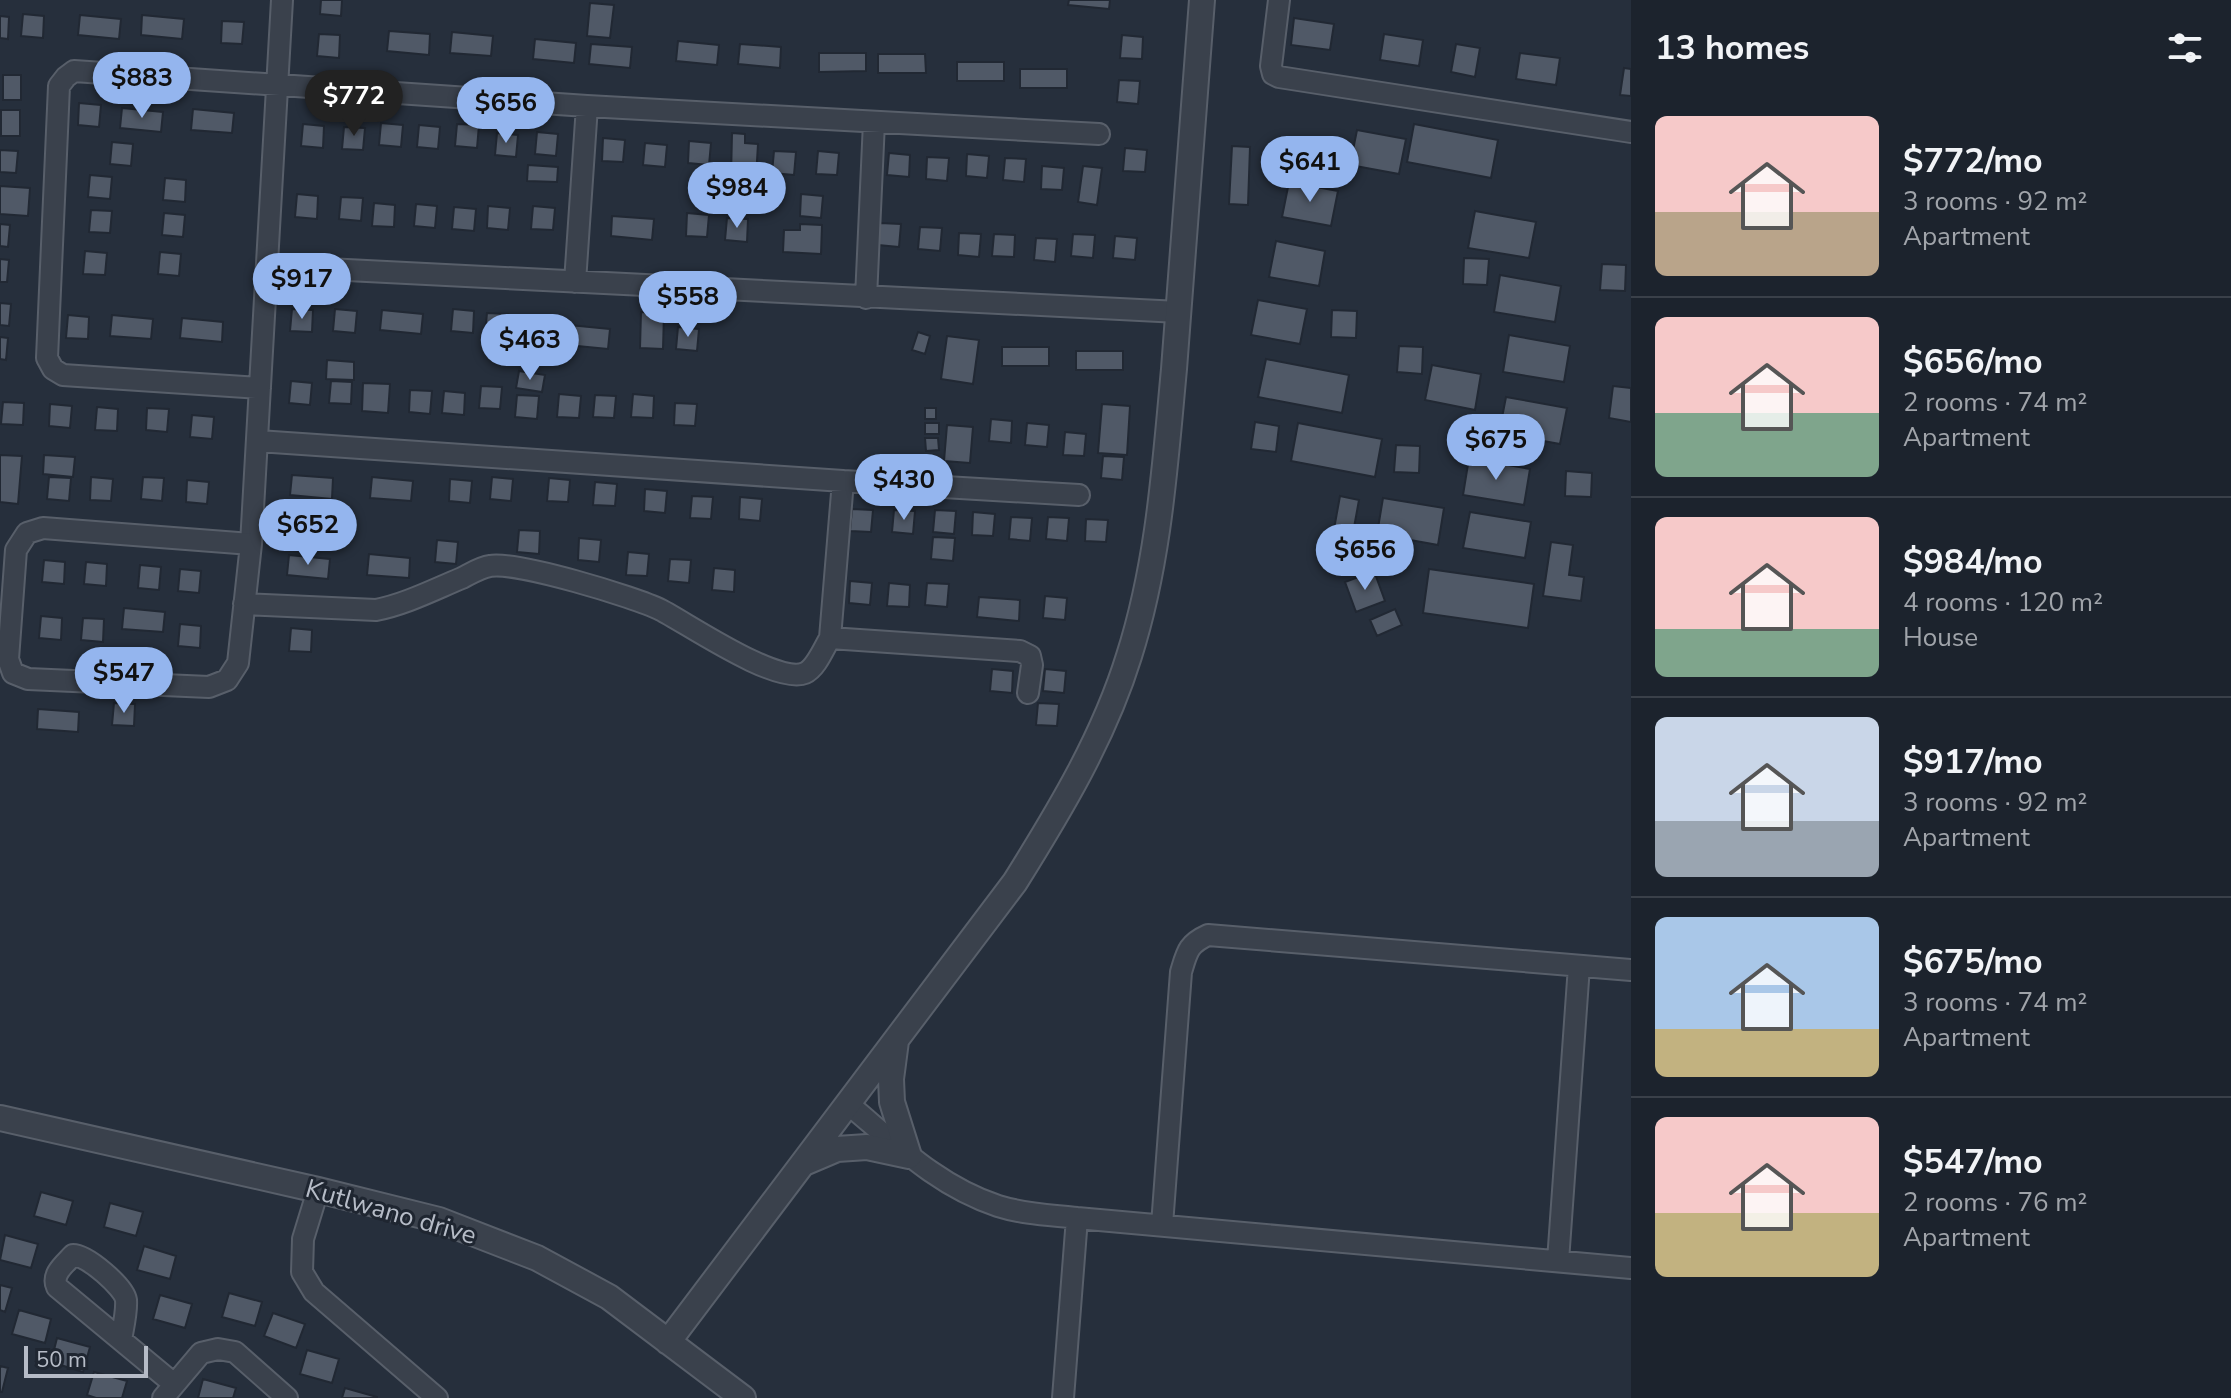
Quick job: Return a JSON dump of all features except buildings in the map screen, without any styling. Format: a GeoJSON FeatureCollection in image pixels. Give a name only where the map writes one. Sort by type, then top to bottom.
{"type":"FeatureCollection","features":[{"type":"Feature","properties":{"kind":"street"},"geometry":{"type":"LineString","coordinates":[[251,544],[43,528],[27,533],[16,550],[8,659],[13,673],[28,679],[209,687],[227,680],[238,663],[251,544],[258,441],[282,0]]}},
{"type":"Feature","properties":{"kind":"street"},"geometry":{"type":"LineString","coordinates":[[668,1342],[1015,882],[1057,815],[1099,735],[1129,656],[1148,584],[1163,497],[1202,0]]}},
{"type":"Feature","properties":{"kind":"street"},"geometry":{"type":"LineString","coordinates":[[1279,0],[1271,66],[1273,74],[1279,77],[1631,132]]}},
{"type":"Feature","properties":{"kind":"street"},"geometry":{"type":"LineString","coordinates":[[260,388],[63,375],[53,369],[47,358],[59,86],[74,71],[587,106],[1099,134]]}},
{"type":"Feature","properties":{"kind":"street"},"geometry":{"type":"LineString","coordinates":[[575,282],[587,106]]}},
{"type":"Feature","properties":{"kind":"street"},"geometry":{"type":"LineString","coordinates":[[866,298],[874,122]]}},
{"type":"Feature","properties":{"kind":"street"},"geometry":{"type":"LineString","coordinates":[[268,266],[1179,312]]}},
{"type":"Feature","properties":{"kind":"street"},"geometry":{"type":"LineString","coordinates":[[258,441],[1079,495]]}},
{"type":"Feature","properties":{"kind":"street"},"geometry":{"type":"LineString","coordinates":[[244,604],[376,610],[396,606],[490,565],[524,568],[639,601],[661,610],[732,651],[788,674],[805,673],[814,665],[830,638],[843,481]]}},
{"type":"Feature","properties":{"kind":"street"},"geometry":{"type":"LineString","coordinates":[[830,638],[1020,651],[1030,656],[1032,665],[1028,693]]}},
{"type":"Feature","properties":{"kind":"street"},"geometry":{"type":"LineString","coordinates":[[1162,1225],[1181,972],[1187,950],[1196,940],[1208,935],[1631,970]]}},
{"type":"Feature","properties":{"kind":"street"},"geometry":{"type":"LineString","coordinates":[[1558,1261],[1579,966]]}},
{"type":"Feature","properties":{"kind":"street"},"geometry":{"type":"LineString","coordinates":[[896,1039],[891,1079],[892,1102],[909,1156]]}},
{"type":"Feature","properties":{"kind":"street"},"geometry":{"type":"LineString","coordinates":[[847,1103],[930,1173],[1000,1207],[1077,1218],[1631,1268]]}},
{"type":"Feature","properties":{"kind":"street","name":"Kutlwano drive"},"geometry":{"type":"LineString","coordinates":[[0,1118],[439,1220],[537,1258],[609,1297],[743,1398]]}},
{"type":"Feature","properties":{"kind":"street"},"geometry":{"type":"LineString","coordinates":[[802,1164],[837,1149],[867,1147],[909,1156]]}},
{"type":"Feature","properties":{"kind":"street"},"geometry":{"type":"LineString","coordinates":[[318,1190],[303,1239],[302,1272],[314,1292],[437,1398]]}},
{"type":"Feature","properties":{"kind":"street"},"geometry":{"type":"LineString","coordinates":[[1063,1398],[1077,1218]]}},
{"type":"Feature","properties":{"kind":"street"},"geometry":{"type":"LineString","coordinates":[[121,1340],[168,1391],[201,1353],[218,1349],[235,1352],[287,1398]]}}]}
